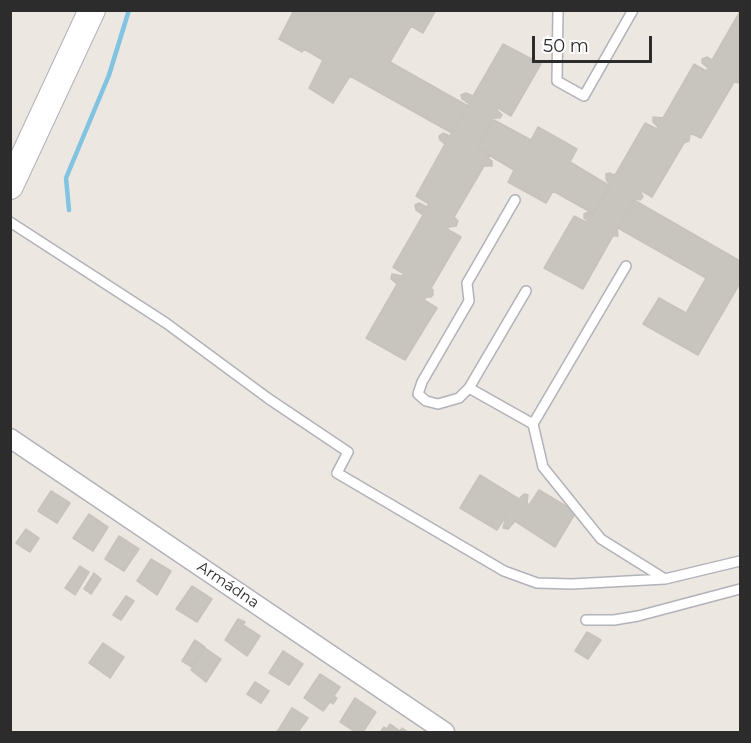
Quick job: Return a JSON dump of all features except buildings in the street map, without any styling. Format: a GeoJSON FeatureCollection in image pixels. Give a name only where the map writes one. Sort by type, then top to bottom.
{"type":"FeatureCollection","features":[{"type":"Feature","properties":{"kind":"main road"},"geometry":{"type":"LineString","coordinates":[[10,186],[92,10]]}},
{"type":"Feature","properties":{"kind":"street","name":"Armádna"},"geometry":{"type":"LineString","coordinates":[[10,438],[445,732]]}},
{"type":"Feature","properties":{"kind":"lane"},"geometry":{"type":"LineString","coordinates":[[558,10],[557,81],[584,96],[633,10]]}},
{"type":"Feature","properties":{"kind":"lane"},"geometry":{"type":"LineString","coordinates":[[515,200],[467,283],[469,301],[422,382],[418,394],[426,401],[438,404],[459,398],[469,388],[526,291]]}},
{"type":"Feature","properties":{"kind":"lane"},"geometry":{"type":"LineString","coordinates":[[10,222],[166,323],[269,399],[348,452],[337,473],[504,571],[537,583],[554,585],[665,579],[741,561]]}},
{"type":"Feature","properties":{"kind":"lane"},"geometry":{"type":"LineString","coordinates":[[626,266],[533,424],[543,466],[601,539],[665,579]]}},
{"type":"Feature","properties":{"kind":"lane"},"geometry":{"type":"LineString","coordinates":[[469,388],[533,424]]}},
{"type":"Feature","properties":{"kind":"lane"},"geometry":{"type":"LineString","coordinates":[[586,620],[614,620],[638,616],[741,589]]}},
{"type":"Feature","properties":{"kind":"waterway"},"geometry":{"type":"LineString","coordinates":[[69,210],[66,178],[109,75],[129,10]]}}]}
